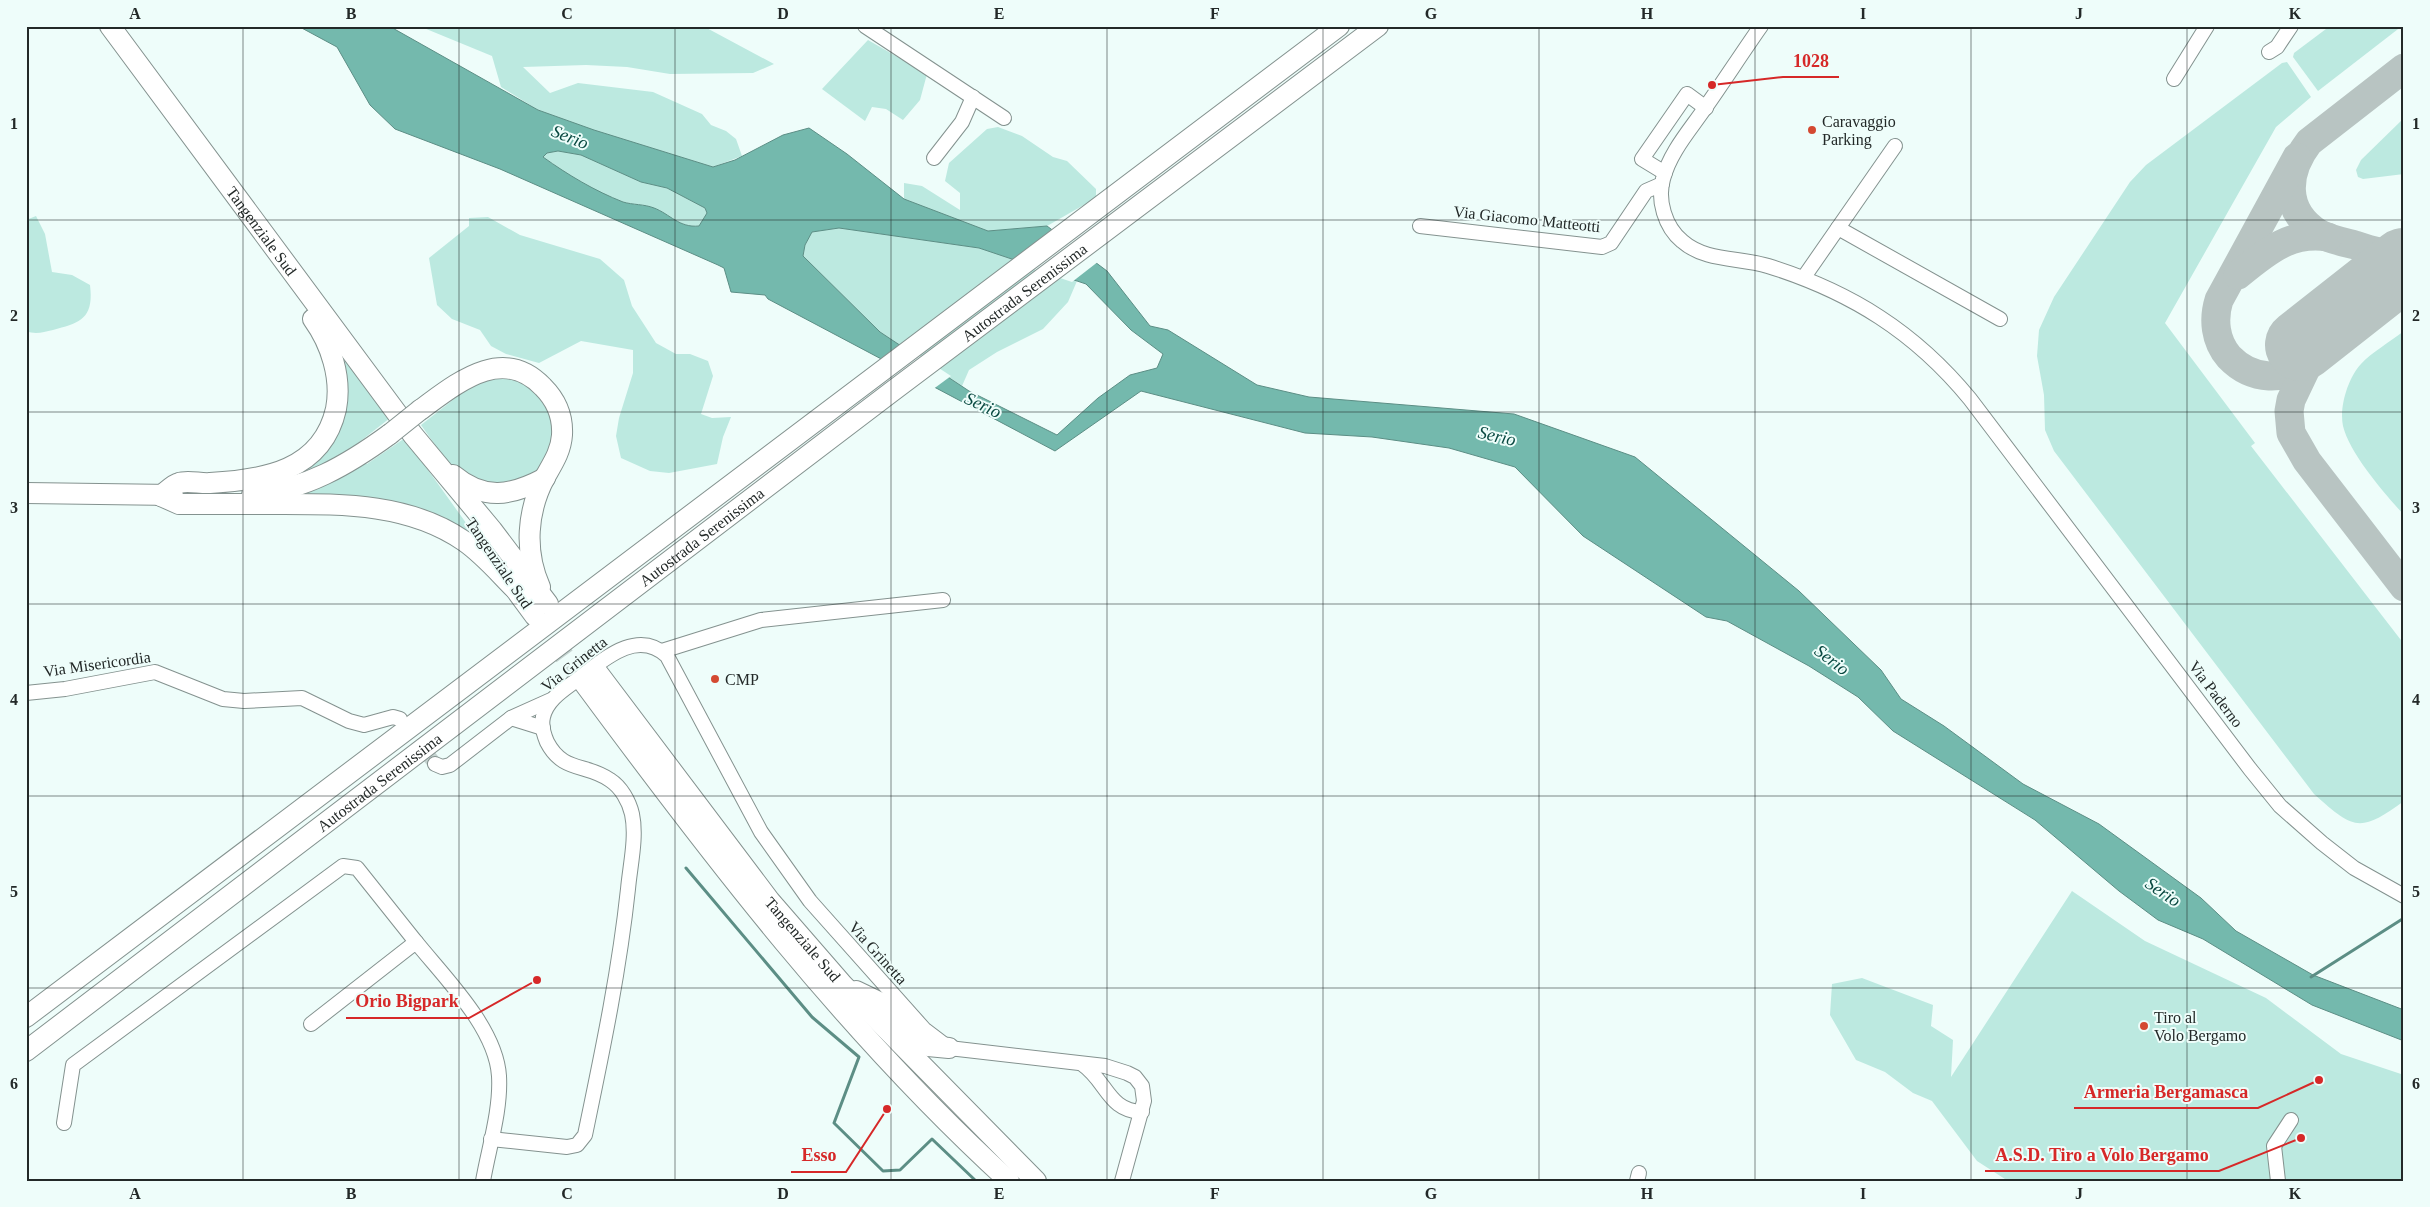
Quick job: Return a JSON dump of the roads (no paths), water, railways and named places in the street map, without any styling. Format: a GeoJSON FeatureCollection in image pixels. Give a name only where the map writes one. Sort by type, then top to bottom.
{"type":"FeatureCollection","features":[{"type":"Feature","properties":{"kind":"highway","name":"Tangenziale Sud"},"geometry":{"type":"LineString","coordinates":[[110,26],[233,195],[413,435],[492,530],[542,610]]}},
{"type":"Feature","properties":{"kind":"highway","name":"Autostrada Serenissima"},"geometry":{"type":"LineString","coordinates":[[26,1017],[1339,26]]}},
{"type":"Feature","properties":{"kind":"highway","name":"Autostrada Serenissima"},"geometry":{"type":"LineString","coordinates":[[26,1051],[890,393],[1378,26]]}},
{"type":"Feature","properties":{"kind":"highway"},"geometry":{"type":"LineString","coordinates":[[160,496],[179,483],[238,482],[282,472],[296,465],[315,449],[323,439],[334,414],[338,384],[335,365],[329,347],[319,327],[274,262],[260,230]]}},
{"type":"Feature","properties":{"kind":"highway"},"geometry":{"type":"LineString","coordinates":[[26,493],[160,496],[254,494],[287,489],[338,468],[364,453],[420,410],[472,375],[489,369],[504,368],[530,376],[550,394],[558,408],[562,424],[560,449],[545,478],[532,512],[529,537],[542,610]]}},
{"type":"Feature","properties":{"kind":"highway","name":"Tangenziale Sud"},"geometry":{"type":"LineString","coordinates":[[413,435],[514,588],[542,610]]}},
{"type":"Feature","properties":{"kind":"highway"},"geometry":{"type":"LineString","coordinates":[[413,435],[454,476],[468,486],[480,491],[496,494],[513,491],[545,478]]}},
{"type":"Feature","properties":{"kind":"highway"},"geometry":{"type":"LineString","coordinates":[[160,496],[179,504],[320,504],[363,506],[401,512],[426,521],[464,541],[483,556],[514,588]]}},
{"type":"Feature","properties":{"kind":"highway","name":"Tangenziale Sud"},"geometry":{"type":"LineString","coordinates":[[1010,1181],[924,1099],[814,979],[694,831],[591,678],[770,901],[844,985],[1036,1181]]}},
{"type":"Feature","properties":{"kind":"highway"},"geometry":{"type":"LineString","coordinates":[[844,985],[883,1004],[920,1041],[928,1046],[949,1048]]}},
{"type":"Feature","properties":{"kind":"street"},"geometry":{"type":"LineString","coordinates":[[865,26],[871,33],[973,96],[1004,118]]}},
{"type":"Feature","properties":{"kind":"street"},"geometry":{"type":"LineString","coordinates":[[1761,26],[1676,151],[1663,178],[1661,196],[1672,231],[1692,247],[1707,255],[1759,263],[1804,277],[1895,146]]}},
{"type":"Feature","properties":{"kind":"street"},"geometry":{"type":"LineString","coordinates":[[2174,79],[2208,26]]}},
{"type":"Feature","properties":{"kind":"street"},"geometry":{"type":"LineString","coordinates":[[2269,52],[2277,47],[2291,26]]}},
{"type":"Feature","properties":{"kind":"street"},"geometry":{"type":"LineString","coordinates":[[1663,178],[1642,159],[1686,94],[1706,108]]}},
{"type":"Feature","properties":{"kind":"street"},"geometry":{"type":"LineString","coordinates":[[934,158],[962,122],[973,96]]}},
{"type":"Feature","properties":{"kind":"street","name":"Via Giacomo Matteotti"},"geometry":{"type":"LineString","coordinates":[[1420,226],[1602,247],[1611,243],[1646,191],[1663,178]]}},
{"type":"Feature","properties":{"kind":"street"},"geometry":{"type":"LineString","coordinates":[[1838,228],[2000,319]]}},
{"type":"Feature","properties":{"kind":"street","name":"Via Paderno"},"geometry":{"type":"LineString","coordinates":[[1804,277],[1878,314],[1916,343],[1954,379],[2280,806],[2354,868],[2404,896]]}},
{"type":"Feature","properties":{"kind":"street"},"geometry":{"type":"LineString","coordinates":[[662,651],[761,620],[943,600]]}},
{"type":"Feature","properties":{"kind":"street","name":"Via Grinetta"},"geometry":{"type":"LineString","coordinates":[[543,728],[543,717],[550,700],[610,654],[625,648],[641,645],[662,651],[667,656],[761,832],[810,901],[924,1029],[949,1048]]}},
{"type":"Feature","properties":{"kind":"street","name":"Via Misericordia"},"geometry":{"type":"LineString","coordinates":[[26,693],[66,689],[154,672],[223,699],[244,701],[302,698],[359,724],[369,724],[392,717],[400,718]]}},
{"type":"Feature","properties":{"kind":"street"},"geometry":{"type":"LineString","coordinates":[[435,764],[442,767],[450,765],[512,718],[550,700]]}},
{"type":"Feature","properties":{"kind":"street"},"geometry":{"type":"LineString","coordinates":[[491,1139],[567,1147],[577,1145],[583,1139],[612,1010],[633,840],[632,816],[628,802],[620,790],[610,780],[559,759],[551,750],[543,728],[512,718]]}},
{"type":"Feature","properties":{"kind":"street"},"geometry":{"type":"LineString","coordinates":[[64,1123],[73,1065],[343,866],[357,868],[473,1014],[490,1041],[499,1076],[498,1102],[483,1181]]}},
{"type":"Feature","properties":{"kind":"street"},"geometry":{"type":"LineString","coordinates":[[311,1024],[416,942]]}},
{"type":"Feature","properties":{"kind":"street"},"geometry":{"type":"LineString","coordinates":[[949,1048],[1105,1066],[1135,1078],[1144,1093],[1142,1112],[1122,1181]]}},
{"type":"Feature","properties":{"kind":"street"},"geometry":{"type":"LineString","coordinates":[[1082,1063],[1098,1076],[1115,1104],[1123,1109],[1142,1112]]}},
{"type":"Feature","properties":{"kind":"street"},"geometry":{"type":"LineString","coordinates":[[2278,1181],[2274,1146],[2291,1120]]}},
{"type":"Feature","properties":{"kind":"water","name":"Serio"},"geometry":{"type":"Polygon","coordinates":[[[298,26],[389,26],[538,110],[594,130],[713,167],[735,160],[783,135],[809,128],[847,154],[904,199],[988,231],[1047,226],[1107,271],[1150,326],[1168,330],[1257,385],[1309,397],[1514,414],[1635,457],[1799,591],[1881,670],[1901,699],[1944,726],[2023,784],[2099,824],[2201,898],[2236,931],[2313,975],[2404,1010],[2404,1041],[2312,1005],[2203,939],[2158,920],[2119,891],[2035,820],[1893,731],[1858,697],[1809,666],[1727,621],[1706,617],[1583,536],[1515,467],[1449,448],[1372,437],[1305,433],[1141,391],[1055,451],[768,299],[765,295],[731,292],[724,268],[718,265],[500,169],[395,129],[370,105],[337,47],[298,26]],[[558,151],[547,153],[543,157],[582,182],[623,202],[654,208],[680,223],[692,226],[699,226],[707,213],[705,208],[667,188],[641,182],[581,155],[558,151]],[[839,228],[812,232],[805,245],[803,256],[880,332],[969,391],[1057,435],[1098,398],[1130,375],[1157,368],[1163,354],[1131,330],[1086,284],[979,248],[839,228]]]}},
{"type":"Feature","properties":{"kind":"waterway"},"geometry":{"type":"LineString","coordinates":[[686,868],[812,1017],[859,1057],[834,1123],[883,1171],[900,1170],[932,1139],[976,1181]]}},
{"type":"Feature","properties":{"kind":"waterway"},"geometry":{"type":"LineString","coordinates":[[2311,977],[2404,918]]}},
{"type":"Feature","properties":{"kind":"tunnel"},"geometry":{"type":"LineString","coordinates":[[548,604],[598,673]]}},
{"type":"Feature","properties":{"kind":"tunnel"},"geometry":{"type":"LineString","coordinates":[[535,616],[584,683]]}},
{"type":"Feature","properties":{"kind":"tunnel"},"geometry":{"type":"LineString","coordinates":[[404,723],[435,764]]}},
{"type":"Feature","properties":{"kind":"place","name":"1028"},"geometry":{"type":"Point","coordinates":[1712,85]}},
{"type":"Feature","properties":{"kind":"place","name":"Caravaggio Parking"},"geometry":{"type":"Point","coordinates":[1812,130]}},
{"type":"Feature","properties":{"kind":"place","name":"CMP"},"geometry":{"type":"Point","coordinates":[715,679]}},
{"type":"Feature","properties":{"kind":"place","name":"Orio Bigpark"},"geometry":{"type":"Point","coordinates":[537,980]}},
{"type":"Feature","properties":{"kind":"place","name":"Tiro al Volo Bergamo"},"geometry":{"type":"Point","coordinates":[2144,1026]}},
{"type":"Feature","properties":{"kind":"place","name":"Armeria Bergamasca"},"geometry":{"type":"Point","coordinates":[2319,1080]}},
{"type":"Feature","properties":{"kind":"place","name":"Esso"},"geometry":{"type":"Point","coordinates":[887,1109]}},
{"type":"Feature","properties":{"kind":"place","name":"A.S.D. Tiro a Volo Bergamo"},"geometry":{"type":"Point","coordinates":[2301,1138]}}]}
